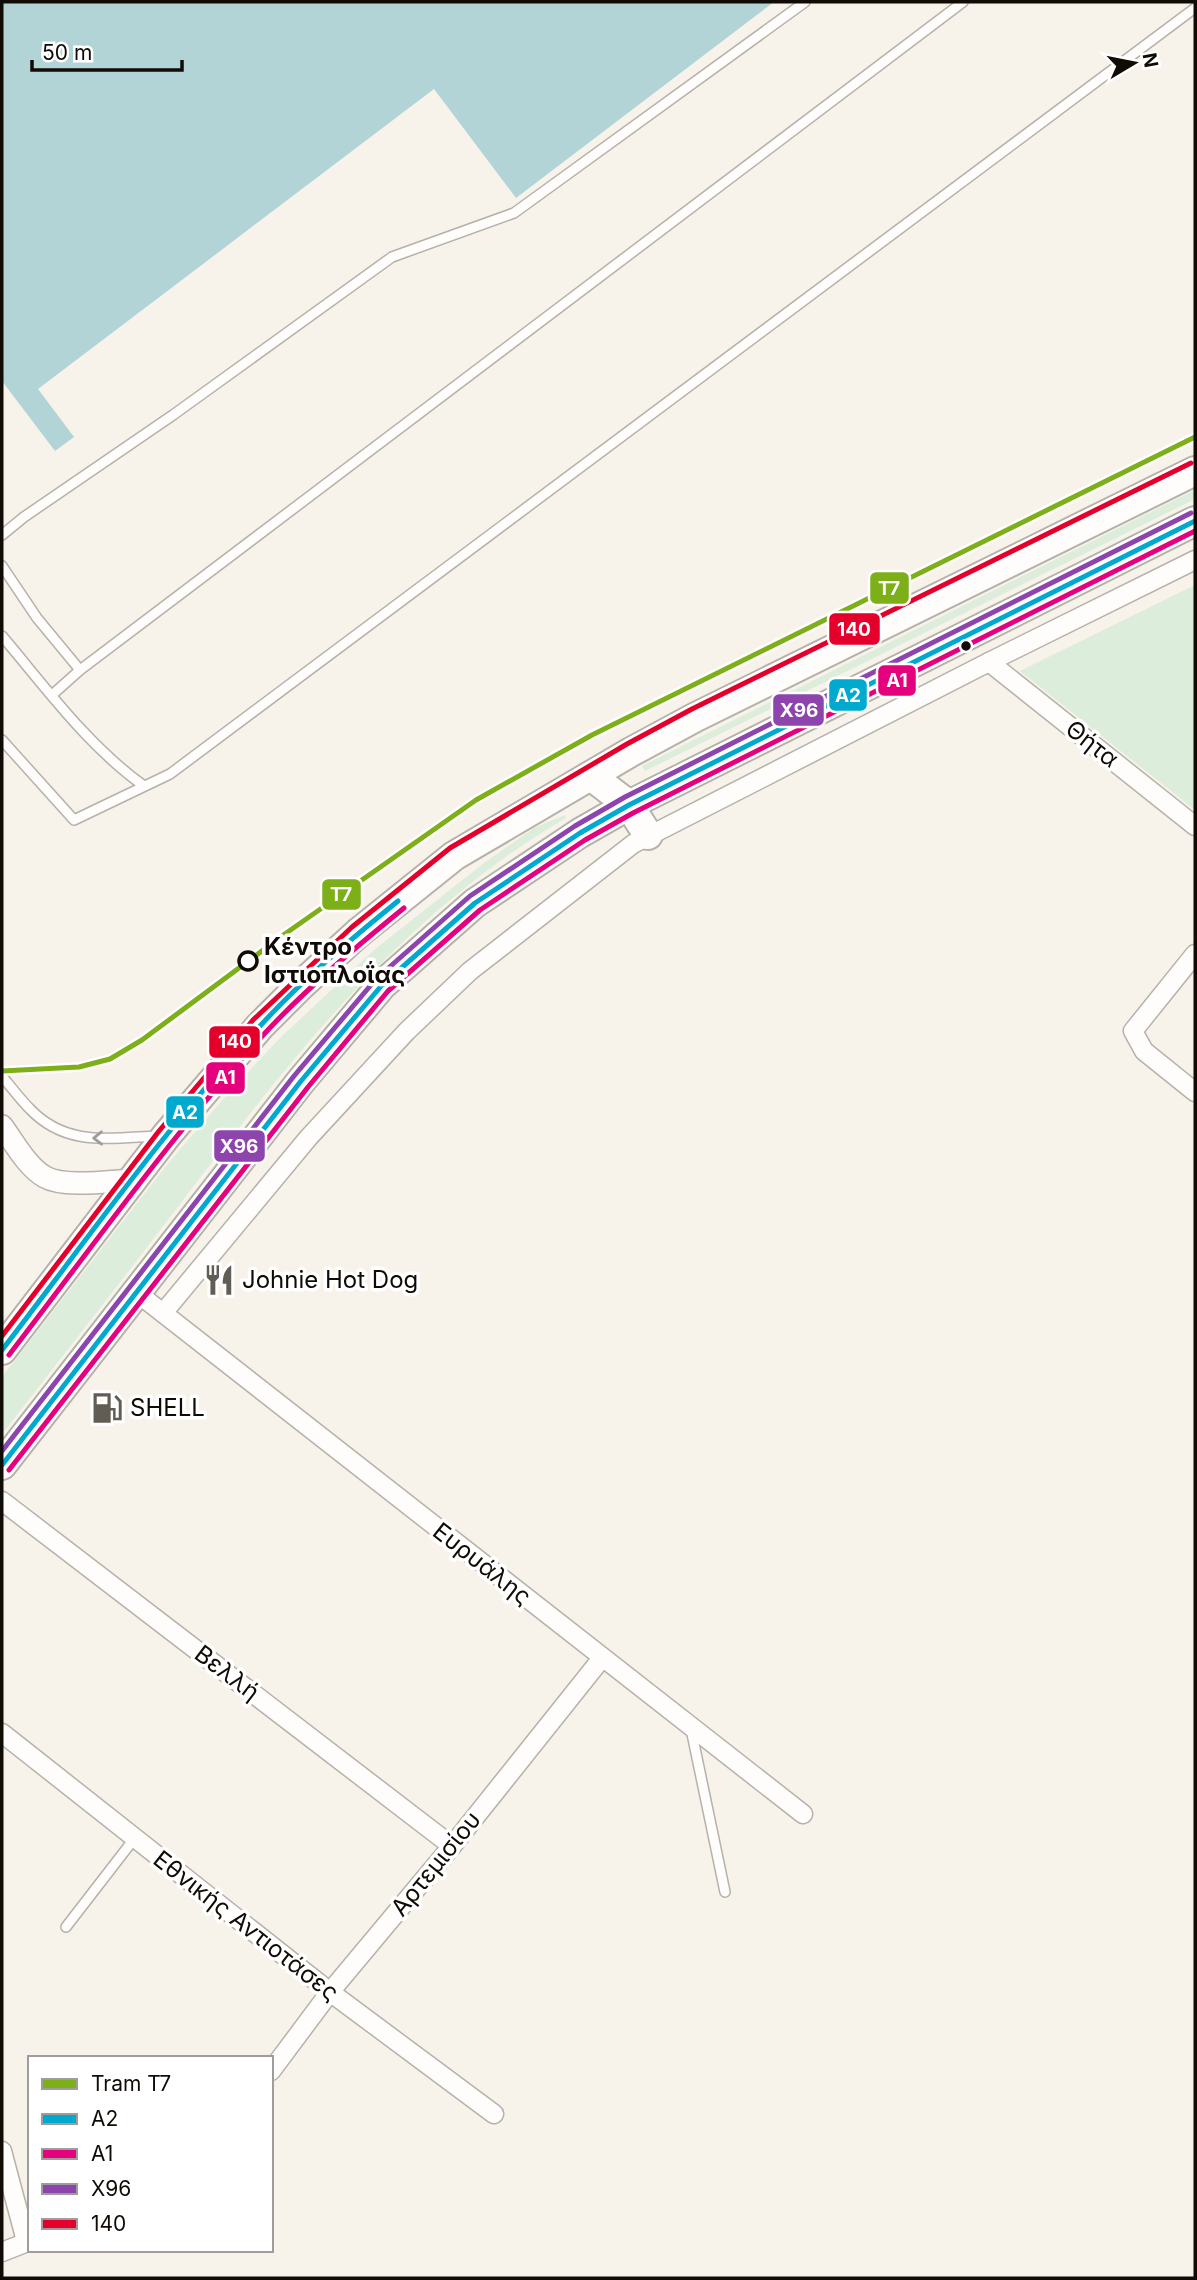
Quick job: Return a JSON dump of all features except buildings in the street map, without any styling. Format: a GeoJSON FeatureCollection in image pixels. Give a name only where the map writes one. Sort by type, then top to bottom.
{"type":"FeatureCollection","features":[{"type":"Feature","properties":{"kind":"highway"},"geometry":{"type":"LineString","coordinates":[[2,1350],[166,1136],[260,1027],[358,933],[454,856],[696,717],[1195,471]]}},
{"type":"Feature","properties":{"kind":"highway"},"geometry":{"type":"LineString","coordinates":[[2,1465],[301,1081],[382,985],[475,903],[569,840],[629,805],[1195,521]]}},
{"type":"Feature","properties":{"kind":"highway"},"geometry":{"type":"LineString","coordinates":[[591,776],[629,805],[648,835]]}},
{"type":"Feature","properties":{"kind":"street"},"geometry":{"type":"LineString","coordinates":[[163,1313],[309,1137],[406,1032],[470,971],[623,852],[648,835],[1195,560]]}},
{"type":"Feature","properties":{"kind":"street","name":"Θήτα"},"geometry":{"type":"LineString","coordinates":[[989,662],[1195,826]]}},
{"type":"Feature","properties":{"kind":"street"},"geometry":{"type":"LineString","coordinates":[[1195,954],[1133,1031],[1144,1051],[1195,1091]]}},
{"type":"Feature","properties":{"kind":"street"},"geometry":{"type":"LineString","coordinates":[[2,1126],[32,1165],[44,1176],[57,1182],[133,1180]]}},
{"type":"Feature","properties":{"kind":"street","name":"Ευρυάλης"},"geometry":{"type":"LineString","coordinates":[[136,1292],[176,1326],[803,1814]]}},
{"type":"Feature","properties":{"kind":"street","name":"Βελλή"},"geometry":{"type":"LineString","coordinates":[[2,1501],[452,1846]]}},
{"type":"Feature","properties":{"kind":"street","name":"Αρτεμισίου"},"geometry":{"type":"LineString","coordinates":[[273,2068],[330,1992],[452,1846],[602,1658]]}},
{"type":"Feature","properties":{"kind":"street","name":"Εθνικής Αντιοτάσες"},"geometry":{"type":"LineString","coordinates":[[2,1733],[330,1992],[494,2114]]}},
{"type":"Feature","properties":{"kind":"street"},"geometry":{"type":"LineString","coordinates":[[2,2151],[28,2241],[2,2252]]}},
{"type":"Feature","properties":{"kind":"lane"},"geometry":{"type":"LineString","coordinates":[[2,535],[392,257],[514,212],[804,2]]}},
{"type":"Feature","properties":{"kind":"lane"},"geometry":{"type":"LineString","coordinates":[[52,695],[80,670],[963,2]]}},
{"type":"Feature","properties":{"kind":"lane"},"geometry":{"type":"LineString","coordinates":[[2,740],[74,820],[170,774],[1195,8]]}},
{"type":"Feature","properties":{"kind":"lane"},"geometry":{"type":"LineString","coordinates":[[2,566],[37,618],[80,670]]}},
{"type":"Feature","properties":{"kind":"lane"},"geometry":{"type":"LineString","coordinates":[[2,636],[98,747],[144,786]]}},
{"type":"Feature","properties":{"kind":"lane"},"geometry":{"type":"LineString","coordinates":[[2,1076],[30,1110],[43,1121],[72,1136],[88,1139],[166,1136]]}},
{"type":"Feature","properties":{"kind":"lane"},"geometry":{"type":"LineString","coordinates":[[690,1726],[724,1892]]}},
{"type":"Feature","properties":{"kind":"lane"},"geometry":{"type":"LineString","coordinates":[[66,1927],[134,1839]]}},
{"type":"Feature","properties":{"kind":"green space"},"geometry":{"type":"Polygon","coordinates":[[[1195,490],[1195,499],[645,771],[642,766],[1195,490]]]}},
{"type":"Feature","properties":{"kind":"green space"},"geometry":{"type":"Polygon","coordinates":[[[1195,585],[1195,810],[1020,671],[1195,585]]]}},
{"type":"Feature","properties":{"kind":"green space"},"geometry":{"type":"Polygon","coordinates":[[[565,815],[566,818],[507,856],[452,898],[402,943],[354,992],[265,1095],[2,1434],[2,1377],[166,1166],[230,1091],[280,1038],[374,950],[484,863],[534,828],[565,815]]]}},
{"type":"Feature","properties":{"kind":"water"},"geometry":{"type":"Polygon","coordinates":[[[2,2],[774,2],[516,198],[434,89],[38,389],[74,437],[55,451],[2,381],[2,2]]]}},
{"type":"Feature","properties":{"kind":"tram line","name":"Τ7"},"geometry":{"type":"LineString","coordinates":[[2,1071],[79,1067],[110,1059],[142,1040],[282,936],[476,800],[592,735],[1195,437]]}},
{"type":"Feature","properties":{"kind":"transit line","name":"140"},"geometry":{"type":"LineString","coordinates":[[2,1336],[159,1131],[253,1020],[352,927],[450,848],[692,709],[1191,463]]}},
{"type":"Feature","properties":{"kind":"transit line","name":"Χ96"},"geometry":{"type":"LineString","coordinates":[[2,1451],[294,1076],[376,979],[470,896],[575,826],[625,797],[1191,513]]}},
{"type":"Feature","properties":{"kind":"transit line","name":"Α2"},"geometry":{"type":"LineString","coordinates":[[2,1465],[301,1081],[382,985],[475,903],[580,833],[629,805],[1195,521]]}},
{"type":"Feature","properties":{"kind":"transit line","name":"Α1"},"geometry":{"type":"LineString","coordinates":[[9,1470],[308,1087],[388,991],[480,910],[585,840],[633,813],[1195,531]]}},
{"type":"Feature","properties":{"kind":"transit line","name":"Α2"},"geometry":{"type":"LineString","coordinates":[[2,1350],[127,1185],[225,1064],[293,993],[398,901]]}},
{"type":"Feature","properties":{"kind":"transit line","name":"Α1"},"geometry":{"type":"LineString","coordinates":[[9,1355],[134,1190],[232,1070],[299,999],[404,908]]}},
{"type":"Feature","properties":{"kind":"place","name":"Κέντρο Ιστιοπλοΐας"},"geometry":{"type":"Point","coordinates":[248,961]}},
{"type":"Feature","properties":{"kind":"place","name":"Johnie Hot Dog"},"geometry":{"type":"Point","coordinates":[219,1280]}},
{"type":"Feature","properties":{"kind":"place","name":"SHELL"},"geometry":{"type":"Point","coordinates":[107,1408]}}]}
